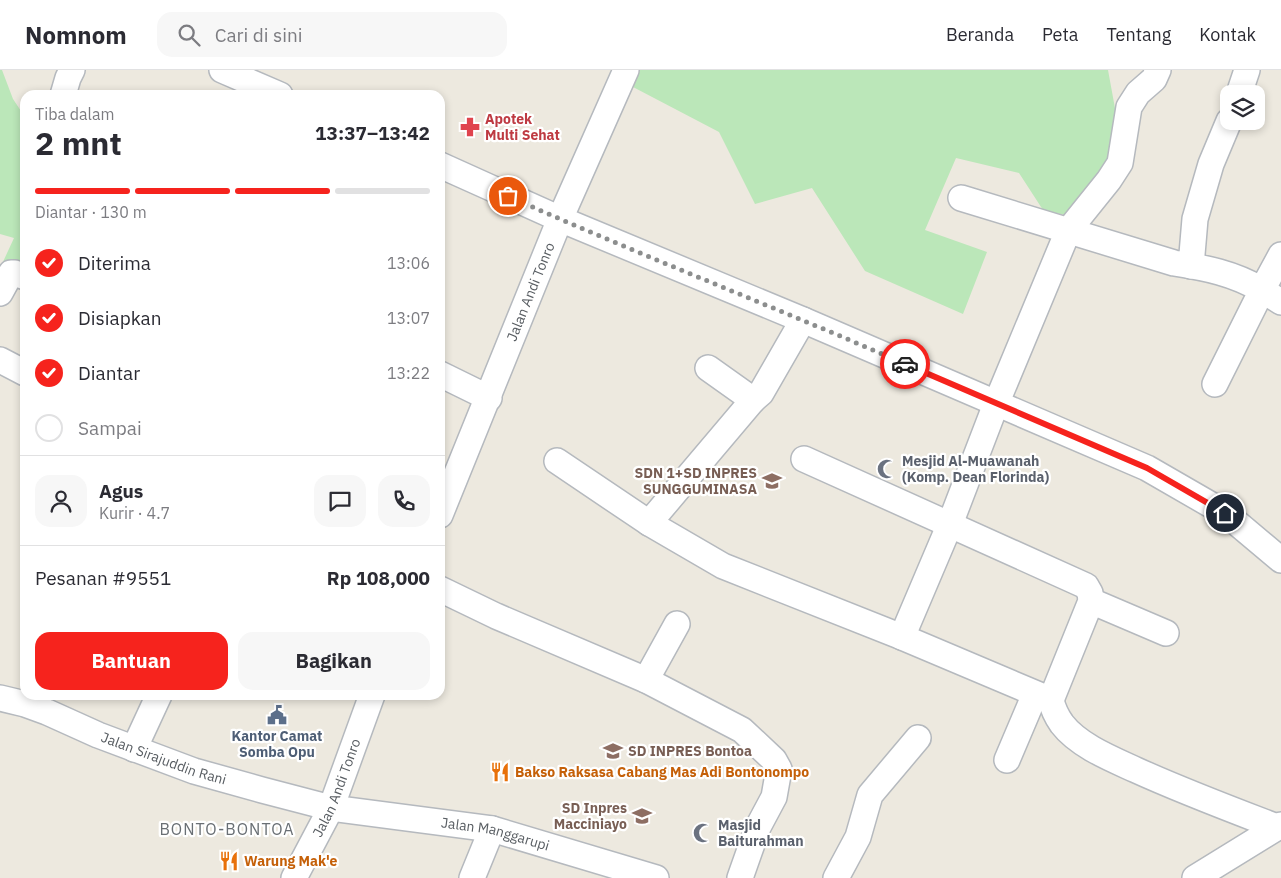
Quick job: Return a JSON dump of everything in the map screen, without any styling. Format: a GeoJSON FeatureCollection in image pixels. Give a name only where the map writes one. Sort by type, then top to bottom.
{"type":"FeatureCollection","features":[{"type":"Feature","properties":{"kind":"street"},"geometry":{"type":"LineString","coordinates":[[64,90],[72,70]]}},
{"type":"Feature","properties":{"kind":"street"},"geometry":{"type":"LineString","coordinates":[[222,70],[268,90]]}},
{"type":"Feature","properties":{"kind":"street","name":"Jalan Andi Tonro"},"geometry":{"type":"LineString","coordinates":[[445,485],[488,398],[560,219],[626,70]]}},
{"type":"Feature","properties":{"kind":"street"},"geometry":{"type":"LineString","coordinates":[[902,637],[950,524],[996,404],[1068,231],[1109,180],[1120,163],[1129,107],[1138,93],[1154,79],[1158,70]]}},
{"type":"Feature","properties":{"kind":"street"},"geometry":{"type":"LineString","coordinates":[[1242,85],[1247,70]]}},
{"type":"Feature","properties":{"kind":"street"},"geometry":{"type":"LineString","coordinates":[[1191,266],[1195,219],[1211,164],[1225,130]]}},
{"type":"Feature","properties":{"kind":"street"},"geometry":{"type":"LineString","coordinates":[[445,167],[560,219],[803,320],[1147,468],[1225,513],[1281,560]]}},
{"type":"Feature","properties":{"kind":"street"},"geometry":{"type":"LineString","coordinates":[[961,198],[1174,263],[1218,271],[1250,283],[1271,296]]}},
{"type":"Feature","properties":{"kind":"street"},"geometry":{"type":"LineString","coordinates":[[1215,384],[1271,296],[1281,255]]}},
{"type":"Feature","properties":{"kind":"street"},"geometry":{"type":"LineString","coordinates":[[0,293],[11,273],[20,275]]}},
{"type":"Feature","properties":{"kind":"street"},"geometry":{"type":"LineString","coordinates":[[649,523],[761,393],[803,320]]}},
{"type":"Feature","properties":{"kind":"street"},"geometry":{"type":"LineString","coordinates":[[0,360],[20,371]]}},
{"type":"Feature","properties":{"kind":"street"},"geometry":{"type":"LineString","coordinates":[[708,368],[753,400]]}},
{"type":"Feature","properties":{"kind":"street"},"geometry":{"type":"LineString","coordinates":[[445,376],[488,398]]}},
{"type":"Feature","properties":{"kind":"street"},"geometry":{"type":"LineString","coordinates":[[804,459],[1086,586],[1090,593],[1091,601],[1043,697],[1007,760]]}},
{"type":"Feature","properties":{"kind":"street"},"geometry":{"type":"LineString","coordinates":[[557,461],[649,523],[723,566],[902,637],[1043,697],[1063,725],[1081,741],[1103,755],[1159,780],[1279,826]]}},
{"type":"Feature","properties":{"kind":"street"},"geometry":{"type":"LineString","coordinates":[[445,591],[496,616],[646,680],[742,730],[778,765],[779,769],[774,797],[758,828],[740,878]]}},
{"type":"Feature","properties":{"kind":"street"},"geometry":{"type":"LineString","coordinates":[[1091,601],[1166,633]]}},
{"type":"Feature","properties":{"kind":"street"},"geometry":{"type":"LineString","coordinates":[[646,680],[677,624]]}},
{"type":"Feature","properties":{"kind":"street","name":"Jalan Sirajuddin Rani"},"geometry":{"type":"LineString","coordinates":[[0,698],[47,712],[134,749],[194,771],[331,808]]}},
{"type":"Feature","properties":{"kind":"street"},"geometry":{"type":"LineString","coordinates":[[134,749],[156,700]]}},
{"type":"Feature","properties":{"kind":"street","name":"Jalan Andi Tonro"},"geometry":{"type":"LineString","coordinates":[[294,878],[331,808],[370,700]]}},
{"type":"Feature","properties":{"kind":"street"},"geometry":{"type":"LineString","coordinates":[[836,878],[858,837],[870,795],[918,738]]}},
{"type":"Feature","properties":{"kind":"street","name":"Jalan Manggarupi"},"geometry":{"type":"LineString","coordinates":[[331,808],[492,829],[656,878]]}},
{"type":"Feature","properties":{"kind":"street"},"geometry":{"type":"LineString","coordinates":[[1195,878],[1279,826]]}},
{"type":"Feature","properties":{"kind":"street"},"geometry":{"type":"LineString","coordinates":[[472,878],[492,829]]}},
{"type":"Feature","properties":{"kind":"green space"},"geometry":{"type":"Polygon","coordinates":[[[0,70],[2,70],[13,99],[20,110],[20,269],[2,264],[14,238],[0,234],[0,70]]]}},
{"type":"Feature","properties":{"kind":"green space"},"geometry":{"type":"Polygon","coordinates":[[[640,70],[1108,70],[1125,163],[1065,215],[1043,210],[1019,173],[956,158],[925,230],[987,252],[963,314],[865,271],[812,188],[755,204],[719,132],[633,87],[640,70]]]}},
{"type":"Feature","properties":{"kind":"way so far"},"geometry":{"type":"LineString","coordinates":[[508,196],[905,364]]}},
{"type":"Feature","properties":{"kind":"place","name":"Apotek Multi Sehat"},"geometry":{"type":"Point","coordinates":[470,127]}},
{"type":"Feature","properties":{"kind":"place","name":"Mesjid Al-Muawanah (Komp. Dean Florinda)"},"geometry":{"type":"Point","coordinates":[887,469]}},
{"type":"Feature","properties":{"kind":"place","name":"SDN 1+SD INPRES SUNGGUMINASA"},"geometry":{"type":"Point","coordinates":[772,481]}},
{"type":"Feature","properties":{"kind":"place","name":"Kantor Camat Somba Opu"},"geometry":{"type":"Point","coordinates":[277,715]}},
{"type":"Feature","properties":{"kind":"place","name":"SD INPRES Bontoa"},"geometry":{"type":"Point","coordinates":[613,751]}},
{"type":"Feature","properties":{"kind":"place","name":"Bakso Raksasa Cabang Mas Adi Bontonompo"},"geometry":{"type":"Point","coordinates":[500,772]}},
{"type":"Feature","properties":{"kind":"place","name":"SD Inpres Macciniayo"},"geometry":{"type":"Point","coordinates":[642,816]}},
{"type":"Feature","properties":{"kind":"place","name":"Masjid Baiturahman"},"geometry":{"type":"Point","coordinates":[703,833]}},
{"type":"Feature","properties":{"kind":"place","name":"Warung Mak'e"},"geometry":{"type":"Point","coordinates":[229,861]}},
{"type":"Feature","properties":{"kind":"district","name":"BONTO-BONTOA"},"geometry":{"type":"Point","coordinates":[227,829]}},
{"type":"Feature","properties":{"kind":"route"},"geometry":{"type":"LineString","coordinates":[[905,364],[1147,468],[1225,513]]}}]}
